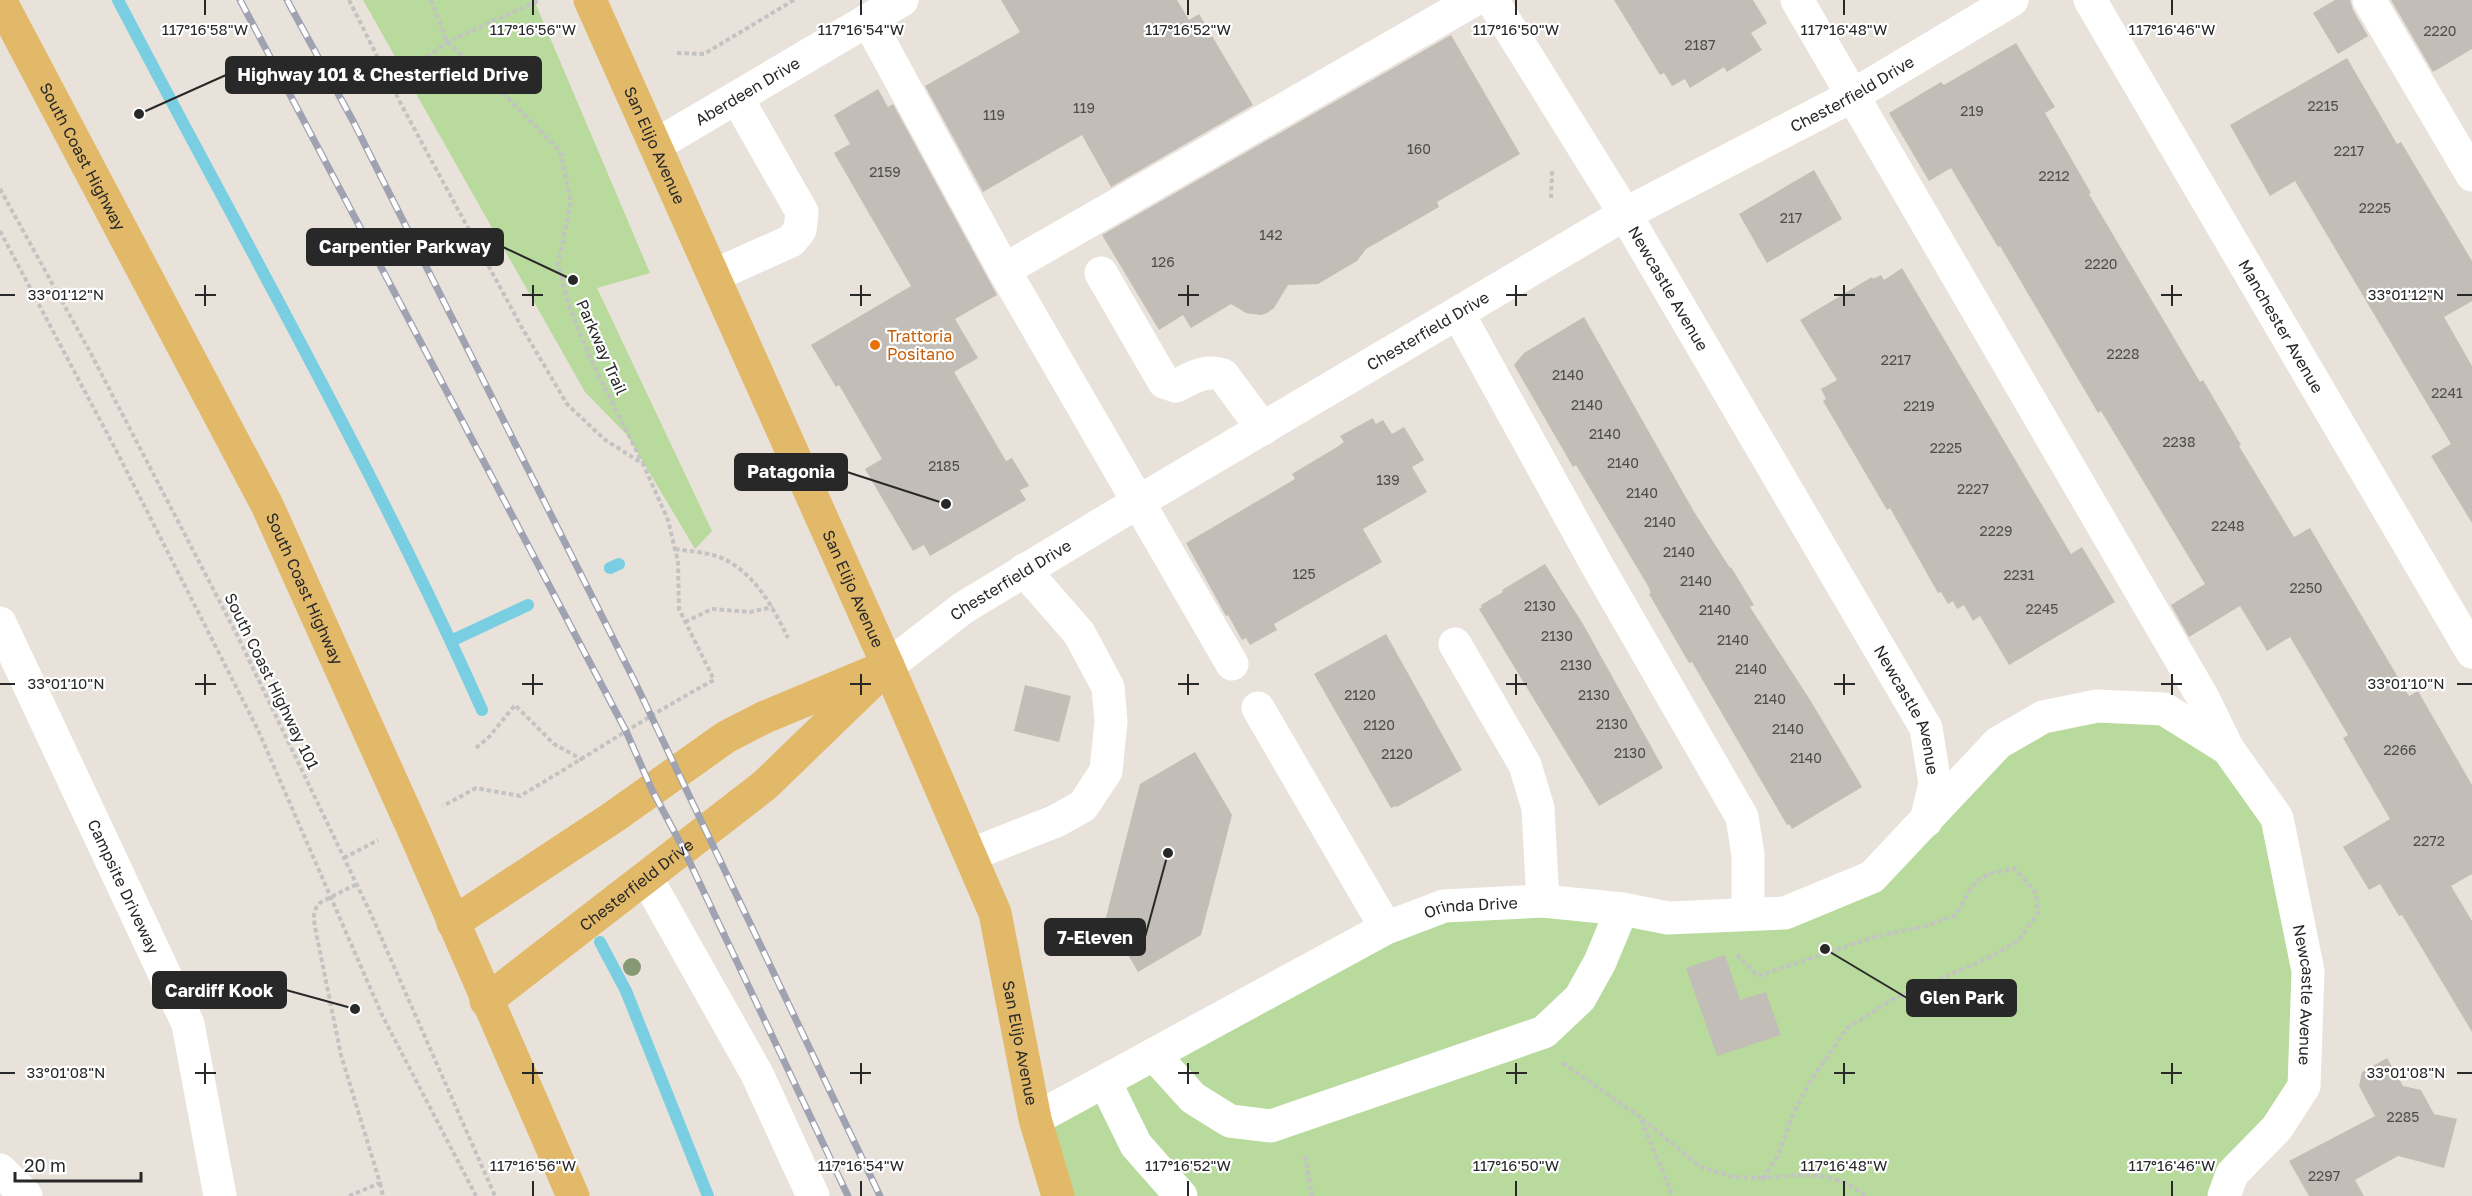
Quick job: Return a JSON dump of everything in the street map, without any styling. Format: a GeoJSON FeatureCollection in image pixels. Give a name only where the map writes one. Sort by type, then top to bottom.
{"type":"FeatureCollection","features":[{"type":"Feature","properties":{"kind":"main road","name":"South Coast Highway"},"geometry":{"type":"LineString","coordinates":[[0,0],[267,505],[414,831],[486,1001],[573,1196]]}},
{"type":"Feature","properties":{"kind":"main road","name":"San Elijo Avenue"},"geometry":{"type":"LineString","coordinates":[[590,0],[715,275],[995,913],[1035,1119],[1058,1196]]}},
{"type":"Feature","properties":{"kind":"main road","name":"Chesterfield Drive"},"geometry":{"type":"LineString","coordinates":[[453,922],[615,816],[726,737],[765,717],[888,666]]}},
{"type":"Feature","properties":{"kind":"main road","name":"Chesterfield Drive"},"geometry":{"type":"LineString","coordinates":[[486,1001],[765,785],[888,666]]}},
{"type":"Feature","properties":{"kind":"street","name":"Aberdeen Drive"},"geometry":{"type":"LineString","coordinates":[[656,145],[902,0]]}},
{"type":"Feature","properties":{"kind":"street"},"geometry":{"type":"LineString","coordinates":[[1004,270],[1474,0]]}},
{"type":"Feature","properties":{"kind":"street","name":"Newcastle Avenue"},"geometry":{"type":"LineString","coordinates":[[1492,0],[1624,214],[1926,728],[1935,784],[1926,821]]}},
{"type":"Feature","properties":{"kind":"street"},"geometry":{"type":"LineString","coordinates":[[1797,0],[2202,696],[2228,749]]}},
{"type":"Feature","properties":{"kind":"street","name":"Chesterfield Drive"},"geometry":{"type":"LineString","coordinates":[[888,666],[963,608],[1024,570],[1624,214],[1852,96],[2012,0]]}},
{"type":"Feature","properties":{"kind":"street","name":"Manchester Avenue"},"geometry":{"type":"LineString","coordinates":[[2090,0],[2472,651]]}},
{"type":"Feature","properties":{"kind":"street"},"geometry":{"type":"LineString","coordinates":[[2369,0],[2472,176]]}},
{"type":"Feature","properties":{"kind":"street"},"geometry":{"type":"LineString","coordinates":[[868,20],[1004,270],[1232,664]]}},
{"type":"Feature","properties":{"kind":"street"},"geometry":{"type":"LineString","coordinates":[[715,275],[791,241],[800,230],[802,212],[737,98]]}},
{"type":"Feature","properties":{"kind":"street"},"geometry":{"type":"LineString","coordinates":[[1101,273],[1164,382],[1176,386],[1202,373],[1214,372],[1223,375],[1263,429]]}},
{"type":"Feature","properties":{"kind":"street"},"geometry":{"type":"LineString","coordinates":[[1458,313],[1598,567],[1742,817],[1748,855],[1748,914]]}},
{"type":"Feature","properties":{"kind":"street"},"geometry":{"type":"LineString","coordinates":[[970,855],[1056,821],[1083,806],[1106,771],[1111,722],[1108,687],[1079,633],[1024,570]]}},
{"type":"Feature","properties":{"kind":"street","name":"Campsite Driveway"},"geometry":{"type":"LineString","coordinates":[[0,623],[188,1024],[219,1196]]}},
{"type":"Feature","properties":{"kind":"street"},"geometry":{"type":"LineString","coordinates":[[1455,644],[1526,765],[1538,808],[1543,901]]}},
{"type":"Feature","properties":{"kind":"street","name":"Newcastle Avenue"},"geometry":{"type":"LineString","coordinates":[[1926,821],[1998,743],[2043,717],[2097,706],[2164,709],[2228,749],[2277,818],[2308,971],[2304,1086],[2277,1128],[2232,1174],[2224,1196]]}},
{"type":"Feature","properties":{"kind":"street"},"geometry":{"type":"LineString","coordinates":[[1258,708],[1386,928]]}},
{"type":"Feature","properties":{"kind":"street","name":"Orinda Drive"},"geometry":{"type":"LineString","coordinates":[[1035,1119],[1386,928],[1444,906],[1543,901],[1622,909],[1668,918],[1785,913],[1872,877],[1926,821]]}},
{"type":"Feature","properties":{"kind":"street"},"geometry":{"type":"LineString","coordinates":[[646,877],[757,1074],[813,1196]]}},
{"type":"Feature","properties":{"kind":"street"},"geometry":{"type":"LineString","coordinates":[[1154,1055],[1193,1098],[1221,1116],[1230,1121],[1270,1126],[1540,1033],[1580,998],[1600,963],[1622,909]]}},
{"type":"Feature","properties":{"kind":"street"},"geometry":{"type":"LineString","coordinates":[[1105,1082],[1136,1145],[1181,1196]]}},
{"type":"Feature","properties":{"kind":"street"},"geometry":{"type":"LineString","coordinates":[[0,1170],[26,1196]]}},
{"type":"Feature","properties":{"kind":"path"},"geometry":{"type":"LineString","coordinates":[[349,0],[388,79],[521,326],[567,404],[604,439],[643,464]]}},
{"type":"Feature","properties":{"kind":"path","name":"Parkway Trail"},"geometry":{"type":"LineString","coordinates":[[431,0],[447,42],[560,151],[571,202],[558,264],[569,306],[591,360],[668,520],[678,562],[679,609],[714,680],[651,715],[583,760]]}},
{"type":"Feature","properties":{"kind":"path"},"geometry":{"type":"LineString","coordinates":[[388,79],[416,66],[447,42],[540,0]]}},
{"type":"Feature","properties":{"kind":"path"},"geometry":{"type":"LineString","coordinates":[[677,53],[704,54],[794,0]]}},
{"type":"Feature","properties":{"kind":"path","name":"South Coast Highway 101"},"geometry":{"type":"LineString","coordinates":[[0,189],[89,350],[237,635],[357,884],[495,1196]]}},
{"type":"Feature","properties":{"kind":"path"},"geometry":{"type":"LineString","coordinates":[[0,231],[118,454],[258,730],[382,1015],[476,1196]]}},
{"type":"Feature","properties":{"kind":"path"},"geometry":{"type":"LineString","coordinates":[[675,549],[715,556],[738,568],[766,596],[788,638]]}},
{"type":"Feature","properties":{"kind":"path"},"geometry":{"type":"LineString","coordinates":[[685,622],[712,609],[750,612],[772,607]]}},
{"type":"Feature","properties":{"kind":"path"},"geometry":{"type":"LineString","coordinates":[[476,748],[489,737],[515,705],[554,744],[583,760]]}},
{"type":"Feature","properties":{"kind":"path"},"geometry":{"type":"LineString","coordinates":[[476,788],[520,796],[583,760]]}},
{"type":"Feature","properties":{"kind":"path"},"geometry":{"type":"LineString","coordinates":[[1705,916],[1711,952],[1738,956],[1758,976],[1786,969],[1876,936],[1922,927],[1956,915],[1974,883],[1990,872],[2015,869],[2036,893],[2038,913],[2018,941],[1986,959],[1893,999],[1847,1028],[1810,1082],[1793,1114],[1777,1157],[1764,1178]]}},
{"type":"Feature","properties":{"kind":"path"},"geometry":{"type":"LineString","coordinates":[[357,884],[316,906],[314,912],[341,1055],[382,1196]]}},
{"type":"Feature","properties":{"kind":"path"},"geometry":{"type":"LineString","coordinates":[[1540,1033],[1550,1053],[1640,1117],[1701,1167],[1732,1177],[1816,1175],[1851,1184],[1866,1196]]}},
{"type":"Feature","properties":{"kind":"path"},"geometry":{"type":"LineString","coordinates":[[1640,1117],[1673,1196]]}},
{"type":"Feature","properties":{"kind":"path"},"geometry":{"type":"LineString","coordinates":[[349,1196],[380,1183]]}},
{"type":"Feature","properties":{"kind":"green space"},"geometry":{"type":"Polygon","coordinates":[[[363,0],[534,0],[650,273],[597,288],[712,531],[695,549],[627,435],[585,392],[363,0]]]}},
{"type":"Feature","properties":{"kind":"green space"},"geometry":{"type":"Polygon","coordinates":[[[2133,705],[2249,766],[2311,1037],[2228,1196],[1045,1196],[1028,1139],[1434,908],[1619,915],[1834,895],[1989,748],[2133,705]]]}},
{"type":"Feature","properties":{"kind":"building"},"geometry":{"type":"Polygon","coordinates":[[[1001,0],[1177,0],[1189,20],[1199,14],[1253,105],[1111,187],[1082,135],[983,192],[925,86],[1020,32],[1001,0]]]}},
{"type":"Feature","properties":{"kind":"building"},"geometry":{"type":"Polygon","coordinates":[[[1614,0],[1753,0],[1767,23],[1751,33],[1762,50],[1727,72],[1724,67],[1690,88],[1685,79],[1672,86],[1664,73],[1660,75],[1614,0]]]}},
{"type":"Feature","properties":{"kind":"building"},"geometry":{"type":"Polygon","coordinates":[[[2335,0],[2350,0],[2368,36],[2338,54],[2313,13],[2335,0]]]}},
{"type":"Feature","properties":{"kind":"building"},"geometry":{"type":"Polygon","coordinates":[[[2391,0],[2472,0],[2472,49],[2433,72],[2391,0]]]}},
{"type":"Feature","properties":{"kind":"building"},"geometry":{"type":"Polygon","coordinates":[[[1451,35],[1520,154],[1437,202],[1439,207],[1366,249],[1357,261],[1318,284],[1288,285],[1274,308],[1267,313],[1261,315],[1246,313],[1231,304],[1191,328],[1183,315],[1159,330],[1102,235],[1451,35]]]}},
{"type":"Feature","properties":{"kind":"building"},"geometry":{"type":"Polygon","coordinates":[[[2016,43],[2055,107],[2045,113],[2091,193],[2089,194],[2200,382],[2203,380],[2241,445],[2239,446],[2294,537],[2310,528],[2409,696],[2418,691],[2472,785],[2472,874],[2451,886],[2472,921],[2472,1032],[2402,915],[2399,916],[2380,884],[2369,890],[2343,847],[2390,819],[2343,738],[2348,735],[2290,637],[2267,651],[2240,606],[2189,637],[2171,605],[2205,584],[2101,411],[2098,413],[2000,246],[1998,247],[1951,168],[1929,181],[1889,113],[1941,82],[1944,85],[2016,43]]]}},
{"type":"Feature","properties":{"kind":"building"},"geometry":{"type":"Polygon","coordinates":[[[2347,58],[2397,144],[2401,142],[2472,261],[2472,301],[2444,317],[2472,366],[2472,523],[2431,456],[2451,444],[2295,181],[2270,196],[2230,125],[2347,58]]]}},
{"type":"Feature","properties":{"kind":"building"},"geometry":{"type":"Polygon","coordinates":[[[878,89],[888,107],[893,104],[997,295],[955,319],[978,358],[954,372],[1006,461],[1012,458],[1029,486],[1020,490],[1026,500],[930,556],[924,545],[913,551],[865,469],[882,459],[839,385],[836,387],[811,345],[911,286],[834,153],[850,144],[834,115],[878,89]]]}},
{"type":"Feature","properties":{"kind":"building"},"geometry":{"type":"Polygon","coordinates":[[[1814,170],[1842,219],[1767,263],[1739,214],[1814,170]]]}},
{"type":"Feature","properties":{"kind":"building"},"geometry":{"type":"Polygon","coordinates":[[[1902,268],[2071,554],[2082,547],[2115,602],[2009,665],[1980,616],[1973,621],[1964,605],[1957,609],[1953,601],[1948,604],[1941,592],[1938,593],[1890,508],[1887,510],[1823,401],[1826,399],[1821,389],[1837,380],[1800,320],[1872,277],[1873,279],[1881,275],[1884,280],[1902,268]]]}},
{"type":"Feature","properties":{"kind":"building"},"geometry":{"type":"Polygon","coordinates":[[[1584,317],[1693,510],[1754,605],[1750,607],[1812,703],[1862,787],[1792,829],[1789,824],[1787,825],[1692,662],[1689,663],[1649,594],[1651,593],[1648,586],[1576,465],[1573,467],[1514,365],[1524,353],[1584,317]]]}},
{"type":"Feature","properties":{"kind":"building"},"geometry":{"type":"Polygon","coordinates":[[[1373,418],[1376,424],[1383,420],[1392,434],[1404,427],[1424,460],[1412,467],[1427,492],[1363,529],[1382,562],[1274,624],[1277,630],[1250,645],[1246,638],[1242,640],[1228,615],[1226,616],[1186,543],[1295,479],[1292,474],[1344,442],[1340,436],[1373,418]]]}},
{"type":"Feature","properties":{"kind":"building"},"geometry":{"type":"Polygon","coordinates":[[[1545,564],[1583,624],[1663,768],[1599,806],[1479,609],[1481,605],[1503,592],[1502,590],[1545,564]]]}},
{"type":"Feature","properties":{"kind":"building"},"geometry":{"type":"Polygon","coordinates":[[[1386,634],[1462,770],[1397,807],[1391,808],[1314,674],[1386,634]]]}},
{"type":"Feature","properties":{"kind":"building"},"geometry":{"type":"Polygon","coordinates":[[[1025,685],[1071,696],[1059,742],[1014,731],[1025,685]]]}},
{"type":"Feature","properties":{"kind":"building"},"geometry":{"type":"Polygon","coordinates":[[[1195,752],[1232,815],[1201,935],[1138,972],[1106,917],[1140,784],[1195,752]]]}},
{"type":"Feature","properties":{"kind":"building"},"geometry":{"type":"Polygon","coordinates":[[[1725,955],[1740,1000],[1766,992],[1781,1035],[1717,1056],[1686,968],[1725,955]]]}},
{"type":"Feature","properties":{"kind":"building"},"geometry":{"type":"Polygon","coordinates":[[[2387,1058],[2403,1086],[2421,1090],[2434,1114],[2457,1119],[2444,1168],[2398,1156],[2355,1180],[2364,1196],[2309,1196],[2289,1161],[2375,1116],[2359,1086],[2362,1072],[2387,1058]]]}},
{"type":"Feature","properties":{"kind":"waterway"},"geometry":{"type":"LineString","coordinates":[[118,0],[352,441],[482,710]]}},
{"type":"Feature","properties":{"kind":"waterway"},"geometry":{"type":"LineString","coordinates":[[610,568],[619,564]]}},
{"type":"Feature","properties":{"kind":"waterway"},"geometry":{"type":"LineString","coordinates":[[451,641],[528,605]]}},
{"type":"Feature","properties":{"kind":"waterway"},"geometry":{"type":"LineString","coordinates":[[600,942],[626,991],[708,1196]]}},
{"type":"Feature","properties":{"kind":"railway"},"geometry":{"type":"LineString","coordinates":[[240,0],[626,731],[652,790],[683,848],[848,1196]]}},
{"type":"Feature","properties":{"kind":"railway"},"geometry":{"type":"LineString","coordinates":[[287,0],[353,121],[634,680],[880,1196]]}},
{"type":"Feature","properties":{"kind":"place","name":"Highway 101 & Chesterfield Drive"},"geometry":{"type":"Point","coordinates":[139,114]}},
{"type":"Feature","properties":{"kind":"place","name":"Carpentier Parkway"},"geometry":{"type":"Point","coordinates":[573,280]}},
{"type":"Feature","properties":{"kind":"place","name":"Trattoria Positano"},"geometry":{"type":"Point","coordinates":[875,345]}},
{"type":"Feature","properties":{"kind":"place","name":"Patagonia"},"geometry":{"type":"Point","coordinates":[946,504]}},
{"type":"Feature","properties":{"kind":"place","name":"7-Eleven"},"geometry":{"type":"Point","coordinates":[1168,853]}},
{"type":"Feature","properties":{"kind":"place","name":"Glen Park"},"geometry":{"type":"Point","coordinates":[1825,949]}},
{"type":"Feature","properties":{"kind":"place","name":"Cardiff Kook"},"geometry":{"type":"Point","coordinates":[355,1009]}}]}
